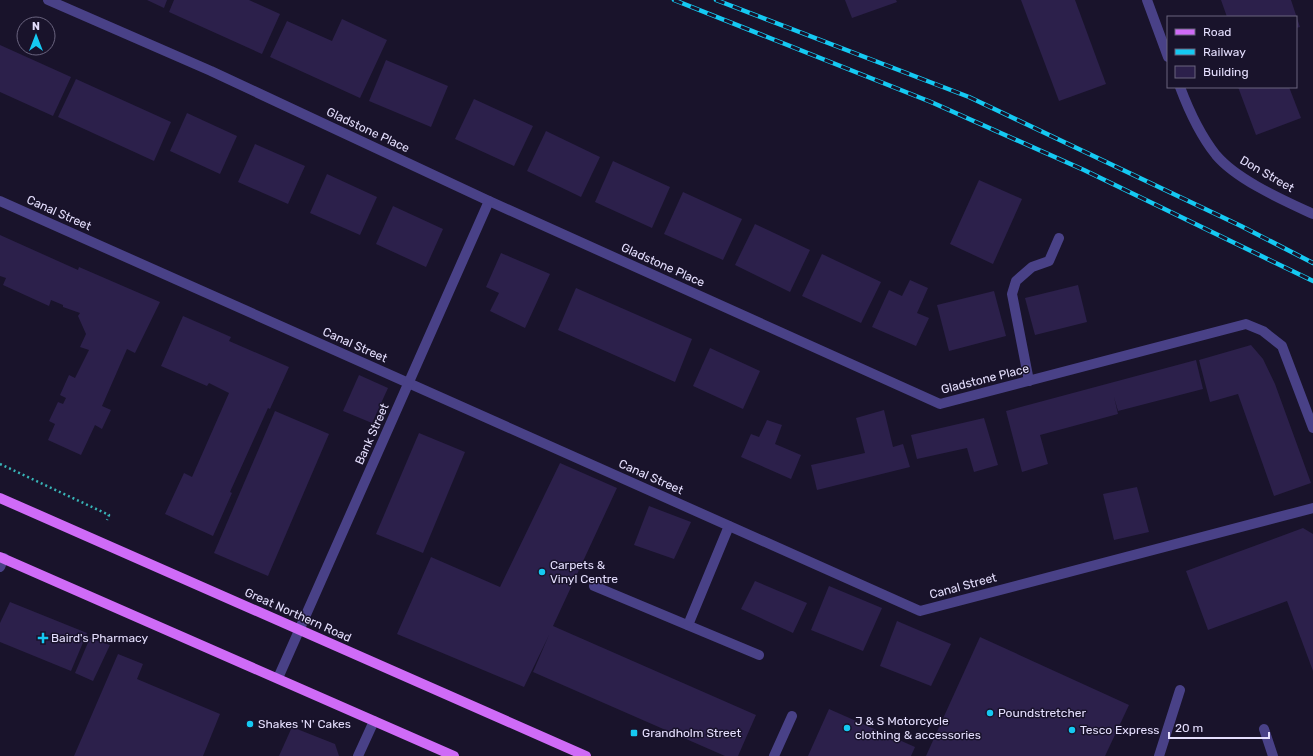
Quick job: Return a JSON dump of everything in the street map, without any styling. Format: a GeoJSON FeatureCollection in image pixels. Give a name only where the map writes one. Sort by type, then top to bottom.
{"type":"FeatureCollection","features":[{"type":"Feature","properties":{"kind":"main road","name":"Great Northern Road"},"geometry":{"type":"LineString","coordinates":[[0,498],[586,756]]}},
{"type":"Feature","properties":{"kind":"main road"},"geometry":{"type":"LineString","coordinates":[[1,561],[278,678],[454,756]]}},
{"type":"Feature","properties":{"kind":"street","name":"Gladstone Place"},"geometry":{"type":"LineString","coordinates":[[48,0],[211,71],[489,201],[940,404],[1246,324],[1263,331],[1282,346],[1313,428]]}},
{"type":"Feature","properties":{"kind":"street"},"geometry":{"type":"LineString","coordinates":[[1147,0],[1167,53]]}},
{"type":"Feature","properties":{"kind":"street","name":"Don Street"},"geometry":{"type":"LineString","coordinates":[[1180,88],[1202,135],[1217,156],[1239,175],[1313,214]]}},
{"type":"Feature","properties":{"kind":"street","name":"Canal Street"},"geometry":{"type":"LineString","coordinates":[[0,201],[920,611],[1313,508]]}},
{"type":"Feature","properties":{"kind":"street","name":"Bank Street"},"geometry":{"type":"LineString","coordinates":[[278,678],[489,201]]}},
{"type":"Feature","properties":{"kind":"street"},"geometry":{"type":"LineString","coordinates":[[1030,381],[1012,294],[1016,281],[1032,267],[1049,261],[1059,238]]}},
{"type":"Feature","properties":{"kind":"street"},"geometry":{"type":"LineString","coordinates":[[688,625],[729,526]]}},
{"type":"Feature","properties":{"kind":"street"},"geometry":{"type":"LineString","coordinates":[[594,586],[759,655]]}},
{"type":"Feature","properties":{"kind":"street"},"geometry":{"type":"LineString","coordinates":[[1160,756],[1180,690]]}},
{"type":"Feature","properties":{"kind":"street"},"geometry":{"type":"LineString","coordinates":[[774,756],[792,716]]}},
{"type":"Feature","properties":{"kind":"street"},"geometry":{"type":"LineString","coordinates":[[358,756],[374,721]]}},
{"type":"Feature","properties":{"kind":"street"},"geometry":{"type":"LineString","coordinates":[[1264,729],[1273,756]]}},
{"type":"Feature","properties":{"kind":"path"},"geometry":{"type":"LineString","coordinates":[[0,464],[109,515]]}},
{"type":"Feature","properties":{"kind":"building"},"geometry":{"type":"Polygon","coordinates":[[[147,0],[167,0],[164,8],[147,0]]]}},
{"type":"Feature","properties":{"kind":"building"},"geometry":{"type":"Polygon","coordinates":[[[174,0],[249,0],[280,14],[262,54],[169,12],[174,0]]]}},
{"type":"Feature","properties":{"kind":"building"},"geometry":{"type":"Polygon","coordinates":[[[845,0],[896,0],[897,2],[852,18],[845,0]]]}},
{"type":"Feature","properties":{"kind":"building"},"geometry":{"type":"Polygon","coordinates":[[[1021,0],[1075,0],[1106,84],[1059,101],[1021,0]]]}},
{"type":"Feature","properties":{"kind":"building"},"geometry":{"type":"Polygon","coordinates":[[[1221,0],[1291,0],[1296,16],[1227,16],[1221,0]]]}},
{"type":"Feature","properties":{"kind":"building"},"geometry":{"type":"Polygon","coordinates":[[[1297,18],[1300,27],[1297,28],[1297,18]]]}},
{"type":"Feature","properties":{"kind":"building"},"geometry":{"type":"Polygon","coordinates":[[[342,19],[387,40],[360,98],[270,57],[287,21],[332,41],[342,19]]]}},
{"type":"Feature","properties":{"kind":"building"},"geometry":{"type":"Polygon","coordinates":[[[0,45],[16,52],[16,56],[24,56],[71,77],[53,116],[0,92],[0,45]]]}},
{"type":"Feature","properties":{"kind":"building"},"geometry":{"type":"Polygon","coordinates":[[[386,60],[448,86],[431,127],[369,101],[386,60]]]}},
{"type":"Feature","properties":{"kind":"building"},"geometry":{"type":"Polygon","coordinates":[[[76,79],[171,122],[154,161],[58,117],[76,79]]]}},
{"type":"Feature","properties":{"kind":"building"},"geometry":{"type":"Polygon","coordinates":[[[1238,88],[1289,88],[1301,118],[1256,135],[1238,88]]]}},
{"type":"Feature","properties":{"kind":"building"},"geometry":{"type":"Polygon","coordinates":[[[474,99],[533,126],[514,166],[455,139],[474,99]]]}},
{"type":"Feature","properties":{"kind":"building"},"geometry":{"type":"Polygon","coordinates":[[[187,113],[237,136],[220,174],[170,151],[187,113]]]}},
{"type":"Feature","properties":{"kind":"building"},"geometry":{"type":"Polygon","coordinates":[[[546,131],[600,157],[581,197],[527,171],[546,131]]]}},
{"type":"Feature","properties":{"kind":"building"},"geometry":{"type":"Polygon","coordinates":[[[255,144],[305,166],[288,204],[238,182],[255,144]]]}},
{"type":"Feature","properties":{"kind":"building"},"geometry":{"type":"Polygon","coordinates":[[[613,161],[670,187],[652,228],[595,202],[613,161]]]}},
{"type":"Feature","properties":{"kind":"building"},"geometry":{"type":"Polygon","coordinates":[[[327,174],[377,197],[360,235],[310,213],[327,174]]]}},
{"type":"Feature","properties":{"kind":"building"},"geometry":{"type":"Polygon","coordinates":[[[979,180],[1022,199],[993,264],[950,244],[979,180]]]}},
{"type":"Feature","properties":{"kind":"building"},"geometry":{"type":"Polygon","coordinates":[[[683,192],[742,219],[723,260],[664,234],[683,192]]]}},
{"type":"Feature","properties":{"kind":"building"},"geometry":{"type":"Polygon","coordinates":[[[393,206],[443,229],[426,267],[376,244],[393,206]]]}},
{"type":"Feature","properties":{"kind":"building"},"geometry":{"type":"Polygon","coordinates":[[[755,224],[810,250],[790,292],[735,265],[755,224]]]}},
{"type":"Feature","properties":{"kind":"building"},"geometry":{"type":"Polygon","coordinates":[[[0,235],[78,270],[79,267],[160,302],[135,353],[127,349],[102,406],[111,410],[102,429],[95,425],[81,455],[48,440],[55,424],[49,421],[58,402],[63,404],[66,398],[60,395],[69,375],[75,378],[89,350],[80,347],[86,334],[78,316],[80,313],[63,307],[63,305],[51,300],[49,306],[3,285],[6,278],[0,276],[0,235]]]}},
{"type":"Feature","properties":{"kind":"building"},"geometry":{"type":"Polygon","coordinates":[[[501,253],[550,274],[525,328],[490,311],[499,293],[486,287],[501,253]]]}},
{"type":"Feature","properties":{"kind":"building"},"geometry":{"type":"Polygon","coordinates":[[[822,254],[881,282],[861,323],[802,296],[822,254]]]}},
{"type":"Feature","properties":{"kind":"building"},"geometry":{"type":"Polygon","coordinates":[[[910,280],[928,288],[917,313],[929,318],[916,346],[872,327],[889,290],[902,296],[910,280]]]}},
{"type":"Feature","properties":{"kind":"building"},"geometry":{"type":"Polygon","coordinates":[[[1078,285],[1087,322],[1035,335],[1025,298],[1078,285]]]}},
{"type":"Feature","properties":{"kind":"building"},"geometry":{"type":"Polygon","coordinates":[[[576,288],[692,339],[675,382],[558,330],[576,288]]]}},
{"type":"Feature","properties":{"kind":"building"},"geometry":{"type":"Polygon","coordinates":[[[994,291],[1006,336],[949,351],[937,305],[994,291]]]}},
{"type":"Feature","properties":{"kind":"building"},"geometry":{"type":"Polygon","coordinates":[[[183,316],[231,337],[229,341],[289,367],[270,409],[268,408],[230,492],[232,493],[213,536],[165,514],[184,473],[192,477],[229,393],[209,383],[207,386],[161,366],[183,316]]]}},
{"type":"Feature","properties":{"kind":"building"},"geometry":{"type":"Polygon","coordinates":[[[1251,345],[1263,359],[1275,384],[1311,483],[1274,496],[1238,394],[1210,402],[1199,360],[1251,345]]]}},
{"type":"Feature","properties":{"kind":"building"},"geometry":{"type":"Polygon","coordinates":[[[710,348],[760,371],[743,409],[693,386],[710,348]]]}},
{"type":"Feature","properties":{"kind":"building"},"geometry":{"type":"Polygon","coordinates":[[[1196,360],[1203,389],[1118,411],[1114,397],[1118,414],[1040,435],[1048,464],[1022,472],[1006,411],[1196,360]]]}},
{"type":"Feature","properties":{"kind":"building"},"geometry":{"type":"Polygon","coordinates":[[[359,375],[388,388],[372,423],[343,411],[359,375]]]}},
{"type":"Feature","properties":{"kind":"building"},"geometry":{"type":"Polygon","coordinates":[[[884,410],[893,447],[903,444],[910,467],[817,490],[811,465],[865,453],[856,418],[884,410]]]}},
{"type":"Feature","properties":{"kind":"building"},"geometry":{"type":"Polygon","coordinates":[[[275,411],[329,434],[268,576],[214,553],[275,411]]]}},
{"type":"Feature","properties":{"kind":"building"},"geometry":{"type":"Polygon","coordinates":[[[984,418],[998,465],[974,472],[967,448],[917,459],[911,435],[984,418]]]}},
{"type":"Feature","properties":{"kind":"building"},"geometry":{"type":"Polygon","coordinates":[[[767,420],[782,425],[775,444],[801,455],[791,479],[741,457],[751,434],[759,437],[767,420]]]}},
{"type":"Feature","properties":{"kind":"building"},"geometry":{"type":"Polygon","coordinates":[[[419,433],[465,452],[423,553],[376,534],[419,433]]]}},
{"type":"Feature","properties":{"kind":"building","name":"Carpets & Vinyl Centre"},"geometry":{"type":"Polygon","coordinates":[[[560,463],[617,488],[553,626],[756,715],[738,756],[725,756],[533,672],[549,635],[524,687],[397,634],[431,557],[500,587],[560,463]]]}},
{"type":"Feature","properties":{"kind":"building"},"geometry":{"type":"Polygon","coordinates":[[[1137,487],[1149,532],[1114,540],[1103,494],[1137,487]]]}},
{"type":"Feature","properties":{"kind":"building"},"geometry":{"type":"Polygon","coordinates":[[[649,506],[691,522],[674,559],[634,545],[649,506]]]}},
{"type":"Feature","properties":{"kind":"building"},"geometry":{"type":"Polygon","coordinates":[[[1303,528],[1313,534],[1313,671],[1287,601],[1208,630],[1186,571],[1303,528]]]}},
{"type":"Feature","properties":{"kind":"building"},"geometry":{"type":"Polygon","coordinates":[[[755,581],[807,603],[793,633],[741,609],[755,581]]]}},
{"type":"Feature","properties":{"kind":"building"},"geometry":{"type":"Polygon","coordinates":[[[829,586],[882,608],[863,651],[811,630],[829,586]]]}},
{"type":"Feature","properties":{"kind":"building","name":"Baird's Pharmacy"},"geometry":{"type":"Polygon","coordinates":[[[10,602],[87,633],[71,671],[0,642],[0,623],[10,602]]]}},
{"type":"Feature","properties":{"kind":"building"},"geometry":{"type":"Polygon","coordinates":[[[897,621],[951,644],[931,686],[880,666],[897,621]]]}},
{"type":"Feature","properties":{"kind":"building"},"geometry":{"type":"Polygon","coordinates":[[[980,637],[1129,705],[1105,756],[926,756],[980,637]]]}},
{"type":"Feature","properties":{"kind":"building"},"geometry":{"type":"Polygon","coordinates":[[[90,638],[110,645],[93,681],[75,673],[90,638]]]}},
{"type":"Feature","properties":{"kind":"building"},"geometry":{"type":"Polygon","coordinates":[[[118,654],[143,664],[137,679],[220,714],[203,756],[74,756],[118,654]]]}},
{"type":"Feature","properties":{"kind":"building","name":"J & S Motorcycle clothing & accessories"},"geometry":{"type":"Polygon","coordinates":[[[829,709],[915,747],[911,756],[808,756],[829,709]]]}},
{"type":"Feature","properties":{"kind":"building"},"geometry":{"type":"Polygon","coordinates":[[[292,727],[335,744],[339,756],[279,756],[292,727]]]}},
{"type":"Feature","properties":{"kind":"railway"},"geometry":{"type":"LineString","coordinates":[[674,0],[931,102],[1084,170],[1313,281]]}},
{"type":"Feature","properties":{"kind":"railway"},"geometry":{"type":"LineString","coordinates":[[716,0],[969,97],[1241,226],[1313,263]]}},
{"type":"Feature","properties":{"kind":"place","name":"Carpets & Vinyl Centre"},"geometry":{"type":"Point","coordinates":[542,572]}},
{"type":"Feature","properties":{"kind":"place","name":"Baird's Pharmacy"},"geometry":{"type":"Point","coordinates":[43,638]}},
{"type":"Feature","properties":{"kind":"place","name":"Poundstretcher"},"geometry":{"type":"Point","coordinates":[990,713]}},
{"type":"Feature","properties":{"kind":"place","name":"Shakes 'N' Cakes"},"geometry":{"type":"Point","coordinates":[250,724]}},
{"type":"Feature","properties":{"kind":"place","name":"J & S Motorcycle clothing & accessories"},"geometry":{"type":"Point","coordinates":[847,728]}},
{"type":"Feature","properties":{"kind":"place","name":"Tesco Express"},"geometry":{"type":"Point","coordinates":[1072,730]}},
{"type":"Feature","properties":{"kind":"place","name":"Grandholm Street"},"geometry":{"type":"Point","coordinates":[634,733]}}]}
